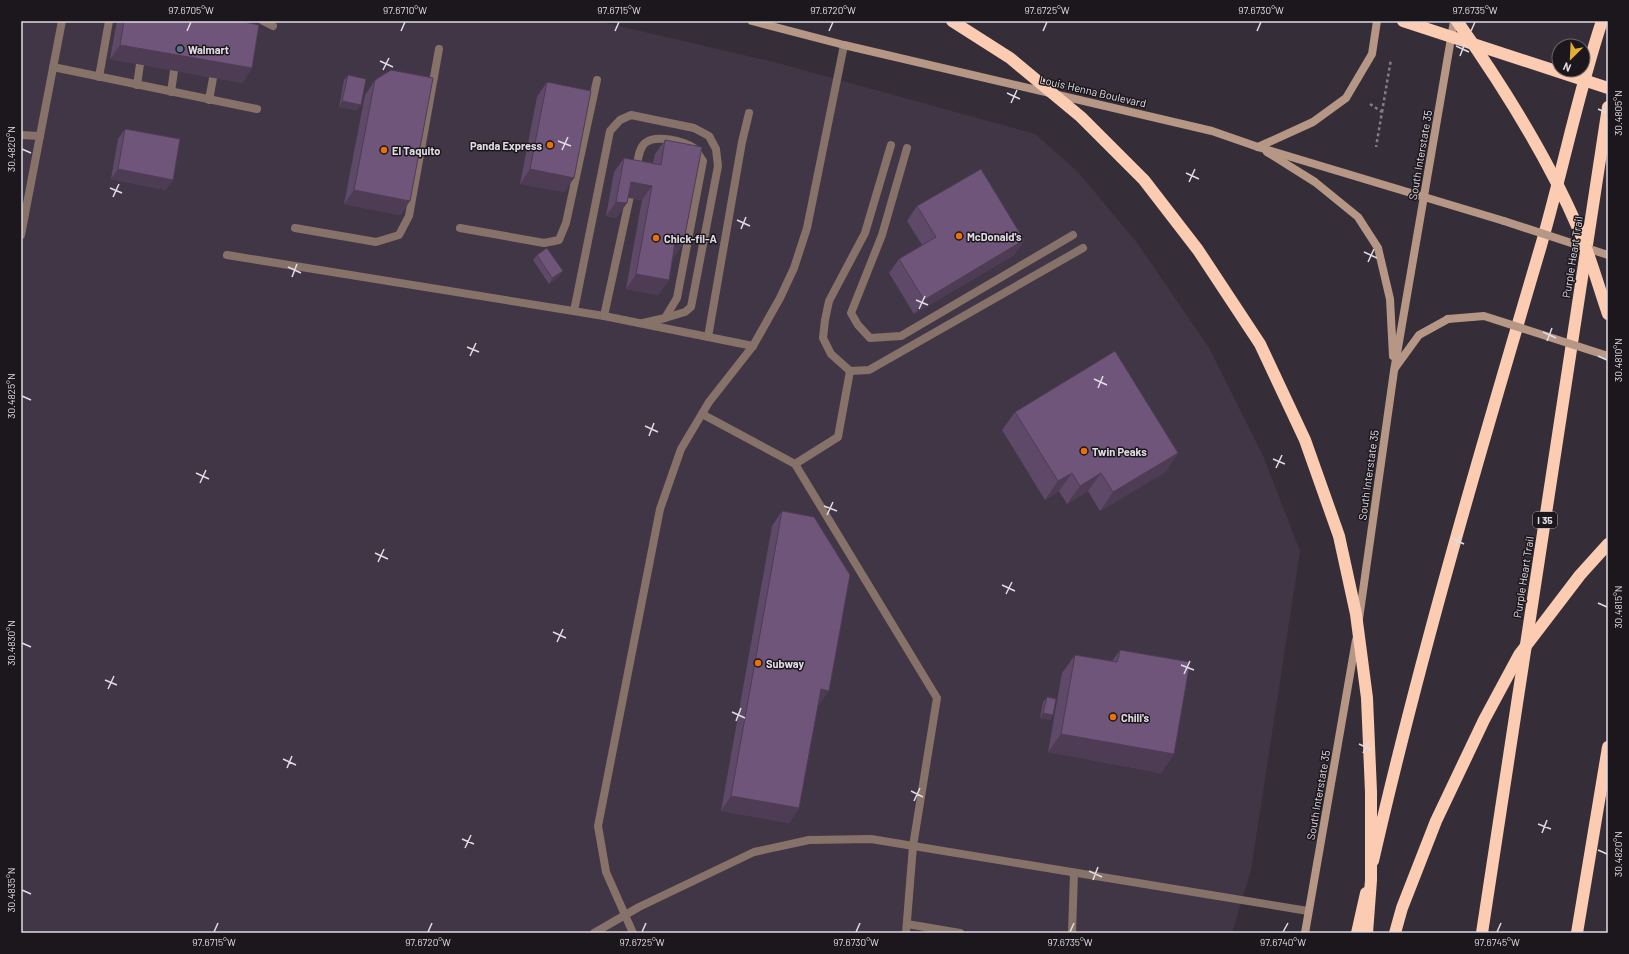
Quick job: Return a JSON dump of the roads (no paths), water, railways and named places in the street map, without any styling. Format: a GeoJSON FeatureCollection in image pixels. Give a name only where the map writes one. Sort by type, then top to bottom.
{"type":"FeatureCollection","features":[{"type":"Feature","properties":{"kind":"highway"},"geometry":{"type":"LineString","coordinates":[[952,21],[1010,58],[1082,117],[1144,180],[1198,250],[1260,344],[1305,440],[1339,536],[1357,622],[1367,698],[1371,792],[1371,880],[1367,933]]}},
{"type":"Feature","properties":{"kind":"highway"},"geometry":{"type":"LineString","coordinates":[[1403,21],[1608,88]]}},
{"type":"Feature","properties":{"kind":"highway"},"geometry":{"type":"LineString","coordinates":[[1457,21],[1483,58],[1533,138],[1578,228],[1608,314]]}},
{"type":"Feature","properties":{"kind":"highway"},"geometry":{"type":"LineString","coordinates":[[1357,933],[1396,760],[1437,606],[1548,221],[1602,21]]}},
{"type":"Feature","properties":{"kind":"highway","name":"Purple Heart Trail"},"geometry":{"type":"LineString","coordinates":[[1482,933],[1608,107]]}},
{"type":"Feature","properties":{"kind":"highway"},"geometry":{"type":"LineString","coordinates":[[1395,933],[1402,908],[1436,821],[1487,713],[1519,655],[1580,575],[1608,544]]}},
{"type":"Feature","properties":{"kind":"highway"},"geometry":{"type":"LineString","coordinates":[[1577,933],[1608,747]]}},
{"type":"Feature","properties":{"kind":"main road","name":"Louis Henna Boulevard"},"geometry":{"type":"LineString","coordinates":[[752,21],[1212,131],[1425,196],[1608,255]]}},
{"type":"Feature","properties":{"kind":"main road"},"geometry":{"type":"LineString","coordinates":[[1258,146],[1313,122],[1346,98],[1372,54],[1377,21]]}},
{"type":"Feature","properties":{"kind":"main road","name":"South Interstate 35"},"geometry":{"type":"LineString","coordinates":[[1305,933],[1357,636],[1394,371],[1454,21]]}},
{"type":"Feature","properties":{"kind":"main road"},"geometry":{"type":"LineString","coordinates":[[1258,146],[1315,182],[1358,217],[1378,248],[1390,299],[1394,371]]}},
{"type":"Feature","properties":{"kind":"main road"},"geometry":{"type":"LineString","coordinates":[[1394,371],[1419,335],[1448,319],[1484,316],[1608,356]]}},
{"type":"Feature","properties":{"kind":"lane"},"geometry":{"type":"LineString","coordinates":[[21,235],[23,207],[40,136],[62,21]]}},
{"type":"Feature","properties":{"kind":"lane"},"geometry":{"type":"LineString","coordinates":[[99,77],[110,21]]}},
{"type":"Feature","properties":{"kind":"lane"},"geometry":{"type":"LineString","coordinates":[[263,21],[273,26]]}},
{"type":"Feature","properties":{"kind":"lane"},"geometry":{"type":"LineString","coordinates":[[633,933],[606,872],[598,826],[660,509],[681,449],[709,402],[752,346],[780,298],[794,268],[807,228],[844,44]]}},
{"type":"Feature","properties":{"kind":"lane"},"geometry":{"type":"LineString","coordinates":[[295,228],[376,242],[399,235],[409,216],[439,49]]}},
{"type":"Feature","properties":{"kind":"lane"},"geometry":{"type":"LineString","coordinates":[[137,85],[140,64]]}},
{"type":"Feature","properties":{"kind":"lane"},"geometry":{"type":"LineString","coordinates":[[53,67],[257,109]]}},
{"type":"Feature","properties":{"kind":"lane"},"geometry":{"type":"LineString","coordinates":[[171,92],[174,71]]}},
{"type":"Feature","properties":{"kind":"lane"},"geometry":{"type":"LineString","coordinates":[[209,100],[212,78]]}},
{"type":"Feature","properties":{"kind":"lane"},"geometry":{"type":"LineString","coordinates":[[460,228],[544,243],[559,240],[566,223],[597,80]]}},
{"type":"Feature","properties":{"kind":"lane"},"geometry":{"type":"LineString","coordinates":[[708,337],[742,142],[749,113]]}},
{"type":"Feature","properties":{"kind":"lane"},"geometry":{"type":"LineString","coordinates":[[574,311],[610,131],[620,120],[631,115],[694,128],[709,136],[716,149],[718,166],[691,307],[684,312],[665,318],[640,323]]}},
{"type":"Feature","properties":{"kind":"lane"},"geometry":{"type":"LineString","coordinates":[[21,135],[40,136]]}},
{"type":"Feature","properties":{"kind":"lane"},"geometry":{"type":"LineString","coordinates":[[604,316],[640,152],[645,143],[658,139],[674,140],[694,148],[703,161],[677,298],[665,318]]}},
{"type":"Feature","properties":{"kind":"lane"},"geometry":{"type":"LineString","coordinates":[[891,144],[864,233],[829,301],[824,320],[823,338],[831,354],[850,371],[869,370],[1083,248]]}},
{"type":"Feature","properties":{"kind":"lane"},"geometry":{"type":"LineString","coordinates":[[907,148],[882,235],[851,313],[858,326],[870,338],[901,336],[1073,236]]}},
{"type":"Feature","properties":{"kind":"lane"},"geometry":{"type":"LineString","coordinates":[[227,255],[604,316],[752,346]]}},
{"type":"Feature","properties":{"kind":"lane"},"geometry":{"type":"LineString","coordinates":[[796,464],[838,437],[850,371]]}},
{"type":"Feature","properties":{"kind":"lane"},"geometry":{"type":"LineString","coordinates":[[702,414],[796,464],[937,698],[913,846],[906,933]]}},
{"type":"Feature","properties":{"kind":"lane"},"geometry":{"type":"LineString","coordinates":[[594,933],[754,852],[809,840],[871,839],[1308,911]]}},
{"type":"Feature","properties":{"kind":"lane"},"geometry":{"type":"LineString","coordinates":[[1072,933],[1074,873]]}},
{"type":"Feature","properties":{"kind":"lane"},"geometry":{"type":"LineString","coordinates":[[907,924],[960,933]]}},
{"type":"Feature","properties":{"kind":"place","name":"Walmart"},"geometry":{"type":"Point","coordinates":[180,49]}},
{"type":"Feature","properties":{"kind":"place","name":"Panda Express"},"geometry":{"type":"Point","coordinates":[550,145]}},
{"type":"Feature","properties":{"kind":"place","name":"El Taquito"},"geometry":{"type":"Point","coordinates":[384,150]}},
{"type":"Feature","properties":{"kind":"place","name":"McDonald's"},"geometry":{"type":"Point","coordinates":[959,236]}},
{"type":"Feature","properties":{"kind":"place","name":"Chick-fil-A"},"geometry":{"type":"Point","coordinates":[656,238]}},
{"type":"Feature","properties":{"kind":"place","name":"Twin Peaks"},"geometry":{"type":"Point","coordinates":[1084,451]}},
{"type":"Feature","properties":{"kind":"place","name":"Subway"},"geometry":{"type":"Point","coordinates":[758,663]}},
{"type":"Feature","properties":{"kind":"place","name":"Chili's"},"geometry":{"type":"Point","coordinates":[1113,717]}}]}
